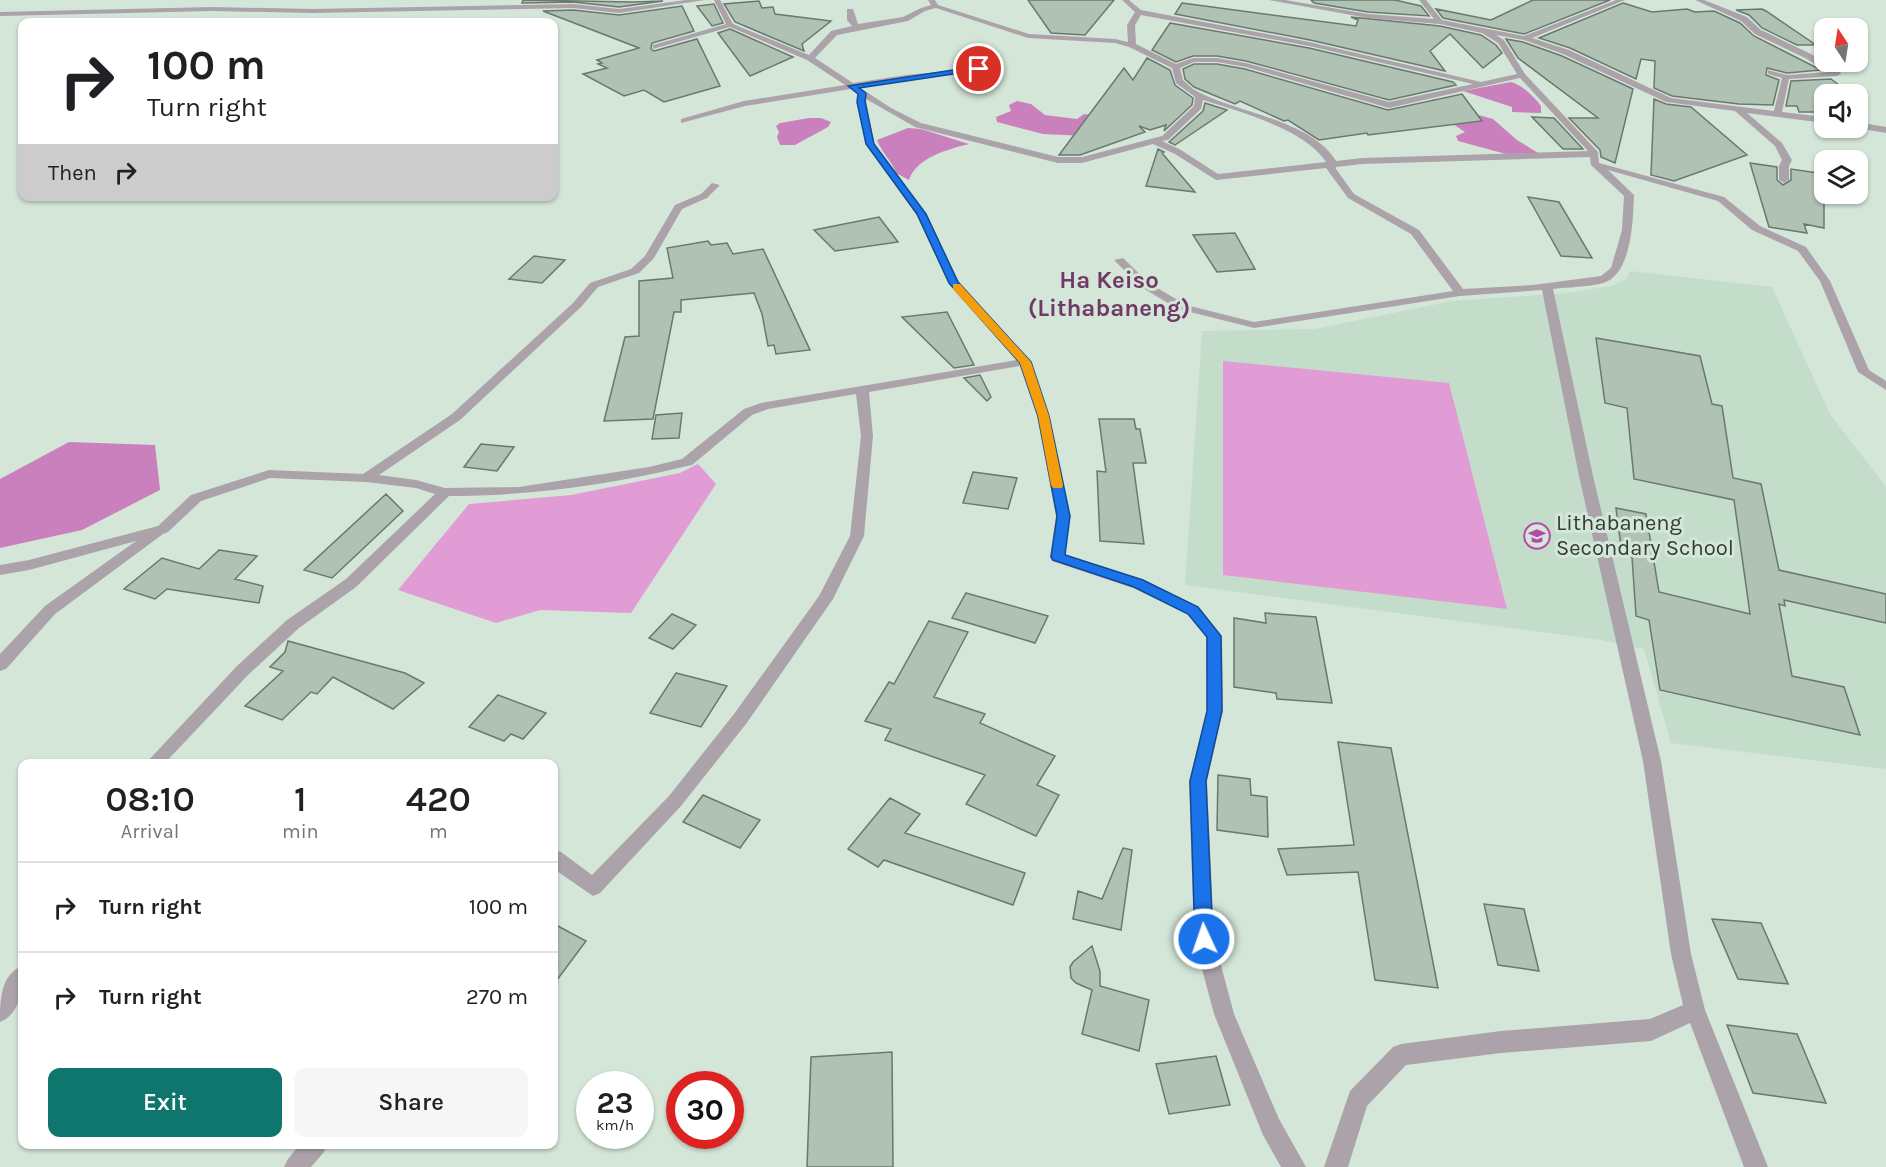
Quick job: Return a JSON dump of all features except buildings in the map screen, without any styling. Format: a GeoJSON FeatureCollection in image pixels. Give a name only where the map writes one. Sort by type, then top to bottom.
{"type":"FeatureCollection","features":[{"type":"Feature","properties":{"kind":"street"},"geometry":{"type":"LineString","coordinates":[[0,14],[212,9],[312,11],[573,6],[619,10],[702,0]]}},
{"type":"Feature","properties":{"kind":"street"},"geometry":{"type":"LineString","coordinates":[[717,0],[730,25]]}},
{"type":"Feature","properties":{"kind":"street"},"geometry":{"type":"LineString","coordinates":[[1125,0],[1139,12],[1309,44],[1480,83]]}},
{"type":"Feature","properties":{"kind":"street"},"geometry":{"type":"LineString","coordinates":[[1272,0],[1368,16],[1440,22],[1525,38],[1566,52],[1668,100],[1814,119]]}},
{"type":"Feature","properties":{"kind":"street"},"geometry":{"type":"LineString","coordinates":[[1422,0],[1440,22]]}},
{"type":"Feature","properties":{"kind":"street"},"geometry":{"type":"LineString","coordinates":[[1525,38],[1622,0]]}},
{"type":"Feature","properties":{"kind":"street"},"geometry":{"type":"LineString","coordinates":[[1698,0],[1744,19],[1758,32],[1808,56],[1837,74],[1786,76],[1771,72]]}},
{"type":"Feature","properties":{"kind":"street"},"geometry":{"type":"LineString","coordinates":[[810,58],[834,33],[904,19],[933,3],[1028,36],[1114,41],[1132,45],[1176,67]]}},
{"type":"Feature","properties":{"kind":"street"},"geometry":{"type":"LineString","coordinates":[[850,11],[851,20],[856,27]]}},
{"type":"Feature","properties":{"kind":"street"},"geometry":{"type":"LineString","coordinates":[[1132,45],[1131,25],[1139,12]]}},
{"type":"Feature","properties":{"kind":"street"},"geometry":{"type":"LineString","coordinates":[[656,47],[730,25],[810,58],[888,110],[918,125],[1058,160],[1082,160],[1165,138],[1198,107],[1199,96]]}},
{"type":"Feature","properties":{"kind":"street"},"geometry":{"type":"LineString","coordinates":[[1119,260],[1145,285],[1182,307],[1254,325],[1460,293],[1604,279],[1616,269],[1627,230],[1629,195],[1522,75],[1501,42],[1484,31]]}},
{"type":"Feature","properties":{"kind":"street"},"geometry":{"type":"LineString","coordinates":[[1460,293],[1415,232],[1351,196],[1331,166],[1331,160],[1318,146],[1296,132],[1199,96],[1179,82],[1175,74],[1176,67],[1184,60],[1198,58],[1230,62],[1372,103],[1389,105],[1522,75]]}},
{"type":"Feature","properties":{"kind":"street"},"geometry":{"type":"LineString","coordinates":[[684,121],[744,104],[857,90],[906,77],[990,69]]}},
{"type":"Feature","properties":{"kind":"street"},"geometry":{"type":"LineString","coordinates":[[1777,114],[1786,76]]}},
{"type":"Feature","properties":{"kind":"street"},"geometry":{"type":"LineString","coordinates":[[857,90],[870,144],[921,214],[954,283],[1025,362],[1043,416],[1064,516],[1058,557],[1138,584],[1193,610],[1214,636],[1215,711],[1198,781],[1204,939],[1224,1014],[1271,1127],[1294,1167]]}},
{"type":"Feature","properties":{"kind":"street"},"geometry":{"type":"LineString","coordinates":[[1738,109],[1779,145],[1788,159],[1784,166],[1784,180]]}},
{"type":"Feature","properties":{"kind":"street"},"geometry":{"type":"LineString","coordinates":[[1868,127],[1886,130]]}},
{"type":"Feature","properties":{"kind":"street"},"geometry":{"type":"LineString","coordinates":[[1154,141],[1178,152],[1216,177],[1362,161],[1595,158],[1628,174],[1721,199],[1756,228],[1802,249],[1825,281],[1864,372],[1886,386]]}},
{"type":"Feature","properties":{"kind":"street"},"geometry":{"type":"LineString","coordinates":[[366,478],[456,417],[577,305],[594,285],[635,271],[649,258],[678,207],[704,195],[715,185]]}},
{"type":"Feature","properties":{"kind":"street"},"geometry":{"type":"LineString","coordinates":[[1547,286],[1586,476],[1652,761],[1681,954],[1695,1010],[1756,1167]]}},
{"type":"Feature","properties":{"kind":"street"},"geometry":{"type":"LineString","coordinates":[[0,665],[50,610],[163,529],[196,498],[269,474],[366,478],[416,484],[445,492],[519,491],[561,486],[687,462],[748,412],[765,406],[1025,362]]}},
{"type":"Feature","properties":{"kind":"street"},"geometry":{"type":"LineString","coordinates":[[558,868],[593,887],[675,801],[740,718],[825,599],[857,536],[867,436],[862,389]]}},
{"type":"Feature","properties":{"kind":"street"},"geometry":{"type":"LineString","coordinates":[[158,759],[292,624],[351,584],[445,492]]}},
{"type":"Feature","properties":{"kind":"street"},"geometry":{"type":"LineString","coordinates":[[0,570],[29,565],[163,529]]}},
{"type":"Feature","properties":{"kind":"street"},"geometry":{"type":"LineString","coordinates":[[0,1012],[18,983]]}},
{"type":"Feature","properties":{"kind":"street"},"geometry":{"type":"LineString","coordinates":[[1336,1167],[1358,1099],[1401,1055],[1501,1042],[1651,1030],[1695,1010]]}},
{"type":"Feature","properties":{"kind":"street"},"geometry":{"type":"LineString","coordinates":[[296,1167],[312,1149]]}},
{"type":"Feature","properties":{"kind":"shaded area"},"geometry":{"type":"Polygon","coordinates":[[[1511,82],[1535,98],[1541,106],[1541,113],[1512,112],[1512,107],[1463,91],[1511,82]]]}},
{"type":"Feature","properties":{"kind":"shaded area"},"geometry":{"type":"Polygon","coordinates":[[[1434,99],[1447,101],[1475,114],[1493,119],[1517,140],[1538,153],[1506,154],[1458,141],[1456,136],[1465,132],[1425,106],[1434,99]]]}},
{"type":"Feature","properties":{"kind":"shaded area"},"geometry":{"type":"Polygon","coordinates":[[[1017,101],[1031,104],[1045,115],[1077,119],[1084,114],[1096,116],[1087,136],[1043,134],[997,122],[996,117],[1011,111],[1009,105],[1017,101]]]}},
{"type":"Feature","properties":{"kind":"shaded area"},"geometry":{"type":"Polygon","coordinates":[[[821,118],[831,122],[828,127],[795,145],[780,145],[776,126],[780,123],[821,118]]]}},
{"type":"Feature","properties":{"kind":"shaded area"},"geometry":{"type":"Polygon","coordinates":[[[908,128],[921,129],[969,144],[926,160],[918,166],[909,180],[896,173],[877,140],[908,128]]]}},
{"type":"Feature","properties":{"kind":"shaded area","name":"Lithabaneng Secondary School"},"geometry":{"type":"Polygon","coordinates":[[[1630,271],[1772,287],[1830,414],[1886,487],[1886,769],[1671,743],[1644,649],[1601,640],[1185,585],[1202,331],[1314,329],[1452,301],[1566,293],[1611,286],[1626,279],[1630,271]]]}},
{"type":"Feature","properties":{"kind":"shaded area"},"geometry":{"type":"Polygon","coordinates":[[[1223,361],[1449,383],[1507,609],[1223,575],[1223,361]]]}},
{"type":"Feature","properties":{"kind":"shaded area"},"geometry":{"type":"Polygon","coordinates":[[[69,442],[155,445],[160,490],[82,530],[0,548],[0,479],[69,442]]]}},
{"type":"Feature","properties":{"kind":"shaded area"},"geometry":{"type":"Polygon","coordinates":[[[698,464],[716,484],[631,613],[540,610],[496,623],[398,590],[469,504],[571,495],[680,473],[698,464]]]}},
{"type":"Feature","properties":{"kind":"slow traffic"},"geometry":{"type":"LineString","coordinates":[[956,287],[1025,362],[1043,416],[1057,485]]}},
{"type":"Feature","properties":{"kind":"place","name":"Lithabaneng Secondary School"},"geometry":{"type":"Point","coordinates":[1537,536]}},
{"type":"Feature","properties":{"kind":"district","name":"Ha Keiso (Lithabaneng)"},"geometry":{"type":"Point","coordinates":[1109,294]}},
{"type":"Feature","properties":{"kind":"route"},"geometry":{"type":"LineString","coordinates":[[979,69],[852,86],[862,93],[861,102],[870,144],[921,214],[954,283],[1025,362],[1043,416],[1064,516],[1058,557],[1138,584],[1193,610],[1214,636],[1215,711],[1198,781],[1204,939]]}}]}
